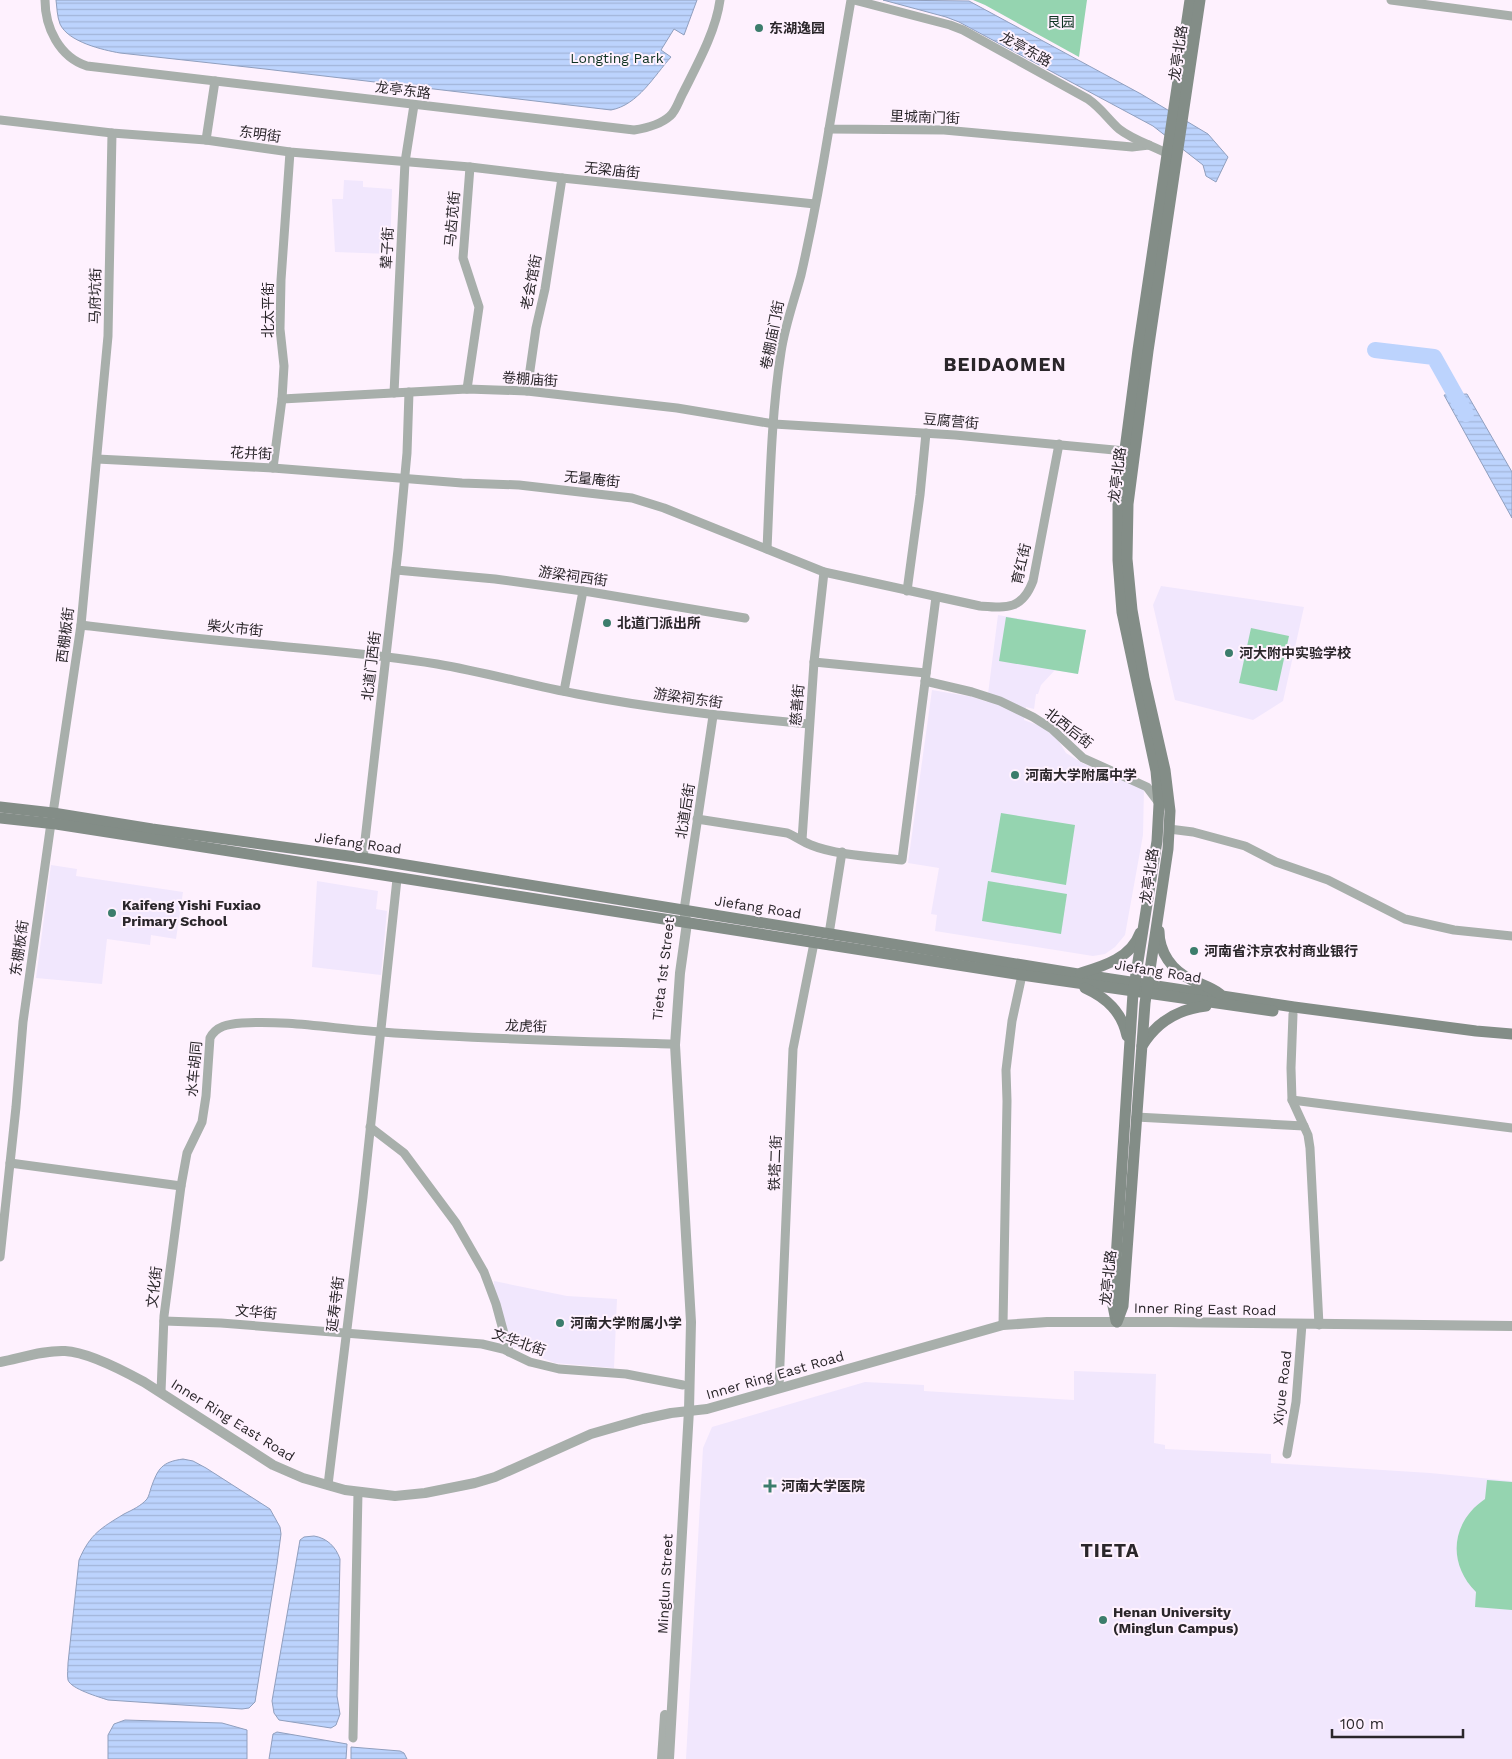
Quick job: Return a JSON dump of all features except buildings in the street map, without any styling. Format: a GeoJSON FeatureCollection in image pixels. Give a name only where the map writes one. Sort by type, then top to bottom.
{"type":"FeatureCollection","features":[{"type":"Feature","properties":{"kind":"main road","name":"龙亭北路"},"geometry":{"type":"LineString","coordinates":[[1180,108],[1190,0]]}},
{"type":"Feature","properties":{"kind":"main road","name":"龙亭北路"},"geometry":{"type":"LineString","coordinates":[[1180,108],[1200,0]]}},
{"type":"Feature","properties":{"kind":"main road"},"geometry":{"type":"LineString","coordinates":[[1172,150],[1180,108]]}},
{"type":"Feature","properties":{"kind":"main road","name":"龙亭北路"},"geometry":{"type":"LineString","coordinates":[[1116,1322],[1123,1306],[1136,1117],[1134,987],[1158,834],[1159,804],[1156,771],[1126,631],[1120,586],[1117,522],[1125,451],[1172,150]]}},
{"type":"Feature","properties":{"kind":"main road","name":"龙亭北路"},"geometry":{"type":"LineString","coordinates":[[1116,1322],[1113,1306],[1136,1048],[1158,915],[1170,812],[1166,770],[1144,678],[1132,610],[1127,559],[1127,522],[1172,150]]}},
{"type":"Feature","properties":{"kind":"main road","name":"Jiefang Road"},"geometry":{"type":"LineString","coordinates":[[0,808],[397,879],[1022,976],[1076,979]]}},
{"type":"Feature","properties":{"kind":"main road","name":"Jiefang Road"},"geometry":{"type":"LineString","coordinates":[[0,818],[52,818],[152,829],[363,858],[829,934],[1076,979],[1222,1000],[1512,1034]]}},
{"type":"Feature","properties":{"kind":"main road"},"geometry":{"type":"LineString","coordinates":[[1146,918],[1132,948],[1123,956],[1076,979],[1114,1007],[1136,1048],[1160,1024],[1174,1015],[1222,1000],[1210,987],[1181,974],[1166,957],[1159,942],[1158,915]]}},
{"type":"Feature","properties":{"kind":"main road","name":"Jiefang Road"},"geometry":{"type":"LineString","coordinates":[[1222,1000],[1293,1014],[1512,1041]]}},
{"type":"Feature","properties":{"kind":"street","name":"龙亭东路"},"geometry":{"type":"LineString","coordinates":[[45,0],[48,25],[55,39],[64,51],[79,64],[87,66],[634,130],[650,127],[672,115],[698,64],[719,13],[720,0]]}},
{"type":"Feature","properties":{"kind":"street","name":"龙亭东路"},"geometry":{"type":"LineString","coordinates":[[852,0],[963,30],[1088,99],[1128,135],[1149,145],[1172,150]]}},
{"type":"Feature","properties":{"kind":"street"},"geometry":{"type":"LineString","coordinates":[[829,129],[852,0]]}},
{"type":"Feature","properties":{"kind":"street"},"geometry":{"type":"LineString","coordinates":[[1391,0],[1512,16]]}},
{"type":"Feature","properties":{"kind":"street"},"geometry":{"type":"LineString","coordinates":[[206,140],[215,81]]}},
{"type":"Feature","properties":{"kind":"street","name":"辇子街"},"geometry":{"type":"LineString","coordinates":[[394,393],[405,162],[414,105]]}},
{"type":"Feature","properties":{"kind":"street","name":"东明街"},"geometry":{"type":"LineString","coordinates":[[0,120],[112,133],[206,140],[290,152],[405,162]]}},
{"type":"Feature","properties":{"kind":"street","name":"里城南门街"},"geometry":{"type":"LineString","coordinates":[[829,129],[944,130],[1132,147],[1149,145]]}},
{"type":"Feature","properties":{"kind":"street","name":"卷棚庙门街"},"geometry":{"type":"LineString","coordinates":[[767,549],[770,480],[781,351],[788,315],[800,276],[829,129]]}},
{"type":"Feature","properties":{"kind":"street","name":"马府坑街"},"geometry":{"type":"LineString","coordinates":[[97,458],[108,336],[112,133]]}},
{"type":"Feature","properties":{"kind":"street","name":"北太平街"},"geometry":{"type":"LineString","coordinates":[[272,468],[282,399],[284,366],[280,329],[281,280],[290,152]]}},
{"type":"Feature","properties":{"kind":"street","name":"无梁庙街"},"geometry":{"type":"LineString","coordinates":[[405,162],[470,167],[815,204]]}},
{"type":"Feature","properties":{"kind":"street","name":"马齿苋街"},"geometry":{"type":"LineString","coordinates":[[467,389],[479,307],[463,258],[470,167]]}},
{"type":"Feature","properties":{"kind":"street","name":"老会馆街"},"geometry":{"type":"LineString","coordinates":[[527,391],[562,178]]}},
{"type":"Feature","properties":{"kind":"street","name":"卷棚庙街"},"geometry":{"type":"LineString","coordinates":[[282,399],[467,389],[527,391],[677,408],[774,424]]}},
{"type":"Feature","properties":{"kind":"street","name":"北道门西街"},"geometry":{"type":"LineString","coordinates":[[363,858],[396,570],[409,392]]}},
{"type":"Feature","properties":{"kind":"street","name":"豆腐营街"},"geometry":{"type":"LineString","coordinates":[[774,424],[926,433],[1125,451]]}},
{"type":"Feature","properties":{"kind":"street"},"geometry":{"type":"LineString","coordinates":[[907,591],[926,433]]}},
{"type":"Feature","properties":{"kind":"street","name":"育红街"},"geometry":{"type":"LineString","coordinates":[[767,549],[824,572],[907,591],[980,606],[1003,608],[1017,603],[1028,594],[1033,581],[1059,444]]}},
{"type":"Feature","properties":{"kind":"street","name":"花井街"},"geometry":{"type":"LineString","coordinates":[[97,458],[404,478]]}},
{"type":"Feature","properties":{"kind":"street","name":"西棚板街"},"geometry":{"type":"LineString","coordinates":[[52,818],[81,625],[97,458]]}},
{"type":"Feature","properties":{"kind":"street","name":"无量庵街"},"geometry":{"type":"LineString","coordinates":[[404,478],[519,485],[632,498],[664,508],[767,549]]}},
{"type":"Feature","properties":{"kind":"street","name":"游梁祠西街"},"geometry":{"type":"LineString","coordinates":[[396,570],[495,579],[745,618]]}},
{"type":"Feature","properties":{"kind":"street","name":"慈善街"},"geometry":{"type":"LineString","coordinates":[[802,840],[814,662],[824,572]]}},
{"type":"Feature","properties":{"kind":"street"},"geometry":{"type":"LineString","coordinates":[[564,691],[583,592]]}},
{"type":"Feature","properties":{"kind":"street"},"geometry":{"type":"LineString","coordinates":[[698,819],[786,833],[811,845],[842,852],[902,860],[936,597]]}},
{"type":"Feature","properties":{"kind":"street","name":"柴火市街"},"geometry":{"type":"LineString","coordinates":[[81,625],[387,656]]}},
{"type":"Feature","properties":{"kind":"street","name":"游梁祠东街"},"geometry":{"type":"LineString","coordinates":[[387,656],[439,664],[564,691],[713,716],[809,724]]}},
{"type":"Feature","properties":{"kind":"street"},"geometry":{"type":"LineString","coordinates":[[814,662],[926,677]]}},
{"type":"Feature","properties":{"kind":"street","name":"北西后街"},"geometry":{"type":"LineString","coordinates":[[926,677],[1000,701],[1033,717],[1052,729],[1083,758],[1147,787],[1159,804]]}},
{"type":"Feature","properties":{"kind":"street","name":"北道后街"},"geometry":{"type":"LineString","coordinates":[[684,910],[713,716]]}},
{"type":"Feature","properties":{"kind":"street","name":"东棚板街"},"geometry":{"type":"LineString","coordinates":[[0,1257],[23,1022],[52,818]]}},
{"type":"Feature","properties":{"kind":"street"},"geometry":{"type":"LineString","coordinates":[[1169,829],[1192,832],[1245,846],[1276,862],[1328,880],[1406,919],[1454,930],[1512,936]]}},
{"type":"Feature","properties":{"kind":"street"},"geometry":{"type":"LineString","coordinates":[[829,934],[842,852]]}},
{"type":"Feature","properties":{"kind":"street","name":"延寿寺街"},"geometry":{"type":"LineString","coordinates":[[328,1485],[397,879]]}},
{"type":"Feature","properties":{"kind":"street","name":"Tieta 1st Street"},"geometry":{"type":"LineString","coordinates":[[684,910],[675,1045],[691,1322],[685,1411]]}},
{"type":"Feature","properties":{"kind":"street","name":"Tieta 1st Street"},"geometry":{"type":"LineString","coordinates":[[684,923],[674,972],[670,1082],[685,1321],[683,1386],[685,1411]]}},
{"type":"Feature","properties":{"kind":"street","name":"铁塔二街"},"geometry":{"type":"LineString","coordinates":[[779,1387],[793,1049],[814,943]]}},
{"type":"Feature","properties":{"kind":"street"},"geometry":{"type":"LineString","coordinates":[[1003,1324],[1006,1070],[1012,1021],[1022,976]]}},
{"type":"Feature","properties":{"kind":"street"},"geometry":{"type":"LineString","coordinates":[[1293,1014],[1292,1100],[1308,1135],[1310,1148],[1319,1325]]}},
{"type":"Feature","properties":{"kind":"street","name":"水车胡同"},"geometry":{"type":"LineString","coordinates":[[181,1186],[187,1153],[202,1122],[206,1096],[210,1038],[214,1030],[219,1027],[240,1023],[276,1023],[381,1032]]}},
{"type":"Feature","properties":{"kind":"street","name":"龙虎街"},"geometry":{"type":"LineString","coordinates":[[381,1032],[529,1040],[670,1044]]}},
{"type":"Feature","properties":{"kind":"street"},"geometry":{"type":"LineString","coordinates":[[1292,1100],[1512,1128]]}},
{"type":"Feature","properties":{"kind":"street"},"geometry":{"type":"LineString","coordinates":[[1136,1117],[1304,1126]]}},
{"type":"Feature","properties":{"kind":"street"},"geometry":{"type":"LineString","coordinates":[[370,1126],[404,1153],[456,1223],[484,1272],[496,1304],[508,1352]]}},
{"type":"Feature","properties":{"kind":"street"},"geometry":{"type":"LineString","coordinates":[[10,1163],[181,1186]]}},
{"type":"Feature","properties":{"kind":"street","name":"文化街"},"geometry":{"type":"LineString","coordinates":[[161,1392],[164,1321],[181,1186]]}},
{"type":"Feature","properties":{"kind":"street","name":"文华街"},"geometry":{"type":"LineString","coordinates":[[164,1321],[221,1323],[345,1334]]}},
{"type":"Feature","properties":{"kind":"street","name":"Inner Ring East Road"},"geometry":{"type":"LineString","coordinates":[[0,1362],[52,1352],[72,1352],[124,1371],[161,1392],[273,1465],[303,1478],[328,1485],[358,1492],[395,1496],[432,1492],[475,1483],[580,1438],[643,1419],[707,1409],[1003,1324],[1116,1322],[1512,1326]]}},
{"type":"Feature","properties":{"kind":"street","name":"Xiyue Road"},"geometry":{"type":"LineString","coordinates":[[1286,1454],[1296,1402],[1302,1324]]}},
{"type":"Feature","properties":{"kind":"street","name":"文华北街"},"geometry":{"type":"LineString","coordinates":[[345,1334],[495,1346],[530,1362],[559,1369],[626,1374],[683,1386]]}},
{"type":"Feature","properties":{"kind":"street","name":"Minglun Street"},"geometry":{"type":"LineString","coordinates":[[662,1759],[685,1411]]}},
{"type":"Feature","properties":{"kind":"street","name":"Minglun Street"},"geometry":{"type":"LineString","coordinates":[[669,1759],[685,1411]]}},
{"type":"Feature","properties":{"kind":"street"},"geometry":{"type":"LineString","coordinates":[[354,1738],[358,1492]]}},
{"type":"Feature","properties":{"kind":"shaded area"},"geometry":{"type":"Polygon","coordinates":[[[344,180],[363,181],[363,187],[392,189],[390,254],[335,252],[332,199],[343,199],[344,180]]]}},
{"type":"Feature","properties":{"kind":"shaded area","name":"河大附中实验学校"},"geometry":{"type":"Polygon","coordinates":[[[1161,586],[1304,607],[1283,701],[1253,720],[1175,700],[1153,605],[1161,586]]]}},
{"type":"Feature","properties":{"kind":"shaded area","name":"河南大学附属中学"},"geometry":{"type":"Polygon","coordinates":[[[998,615],[1086,630],[1078,674],[1055,670],[1041,685],[1038,694],[1036,694],[1034,709],[1026,707],[1024,720],[1043,727],[1058,740],[1066,753],[1084,764],[1144,788],[1143,835],[1125,935],[1115,947],[1105,954],[1093,956],[935,931],[937,915],[931,914],[939,868],[908,863],[932,690],[973,697],[987,702],[998,615]]]}},
{"type":"Feature","properties":{"kind":"shaded area","name":"Kaifeng Yishi Fuxiao Primary School"},"geometry":{"type":"Polygon","coordinates":[[[51,865],[77,869],[76,876],[183,892],[176,939],[151,935],[150,945],[107,939],[102,984],[36,978],[51,865]]]}},
{"type":"Feature","properties":{"kind":"shaded area"},"geometry":{"type":"Polygon","coordinates":[[[317,881],[378,891],[376,909],[387,911],[381,975],[312,967],[317,881]]]}},
{"type":"Feature","properties":{"kind":"shaded area","name":"河南大学附属小学"},"geometry":{"type":"Polygon","coordinates":[[[494,1281],[567,1296],[617,1299],[614,1368],[555,1363],[511,1346],[494,1288],[494,1281]]]}},
{"type":"Feature","properties":{"kind":"shaded area","name":"Henan University (Minglun Campus)"},"geometry":{"type":"Polygon","coordinates":[[[1074,1371],[1156,1374],[1154,1443],[1165,1445],[1165,1449],[1271,1454],[1271,1463],[1430,1473],[1512,1481],[1512,1759],[686,1759],[703,1448],[712,1427],[865,1382],[924,1385],[924,1391],[1074,1400],[1074,1371]]]}},
{"type":"Feature","properties":{"kind":"green space","name":"艮园"},"geometry":{"type":"Polygon","coordinates":[[[973,0],[1087,0],[1079,57],[985,5],[973,0]]]}},
{"type":"Feature","properties":{"kind":"green space"},"geometry":{"type":"Polygon","coordinates":[[[1006,617],[1086,630],[1078,674],[999,661],[1006,617]]]}},
{"type":"Feature","properties":{"kind":"green space"},"geometry":{"type":"Polygon","coordinates":[[[1251,628],[1289,636],[1277,691],[1239,683],[1251,628]]]}},
{"type":"Feature","properties":{"kind":"green space"},"geometry":{"type":"Polygon","coordinates":[[[1001,813],[1075,825],[1066,885],[991,872],[1001,813]]]}},
{"type":"Feature","properties":{"kind":"green space"},"geometry":{"type":"Polygon","coordinates":[[[988,881],[1067,894],[1061,934],[982,921],[988,881]]]}},
{"type":"Feature","properties":{"kind":"green space"},"geometry":{"type":"Polygon","coordinates":[[[1487,1480],[1512,1482],[1512,1610],[1475,1607],[1476,1592],[1460,1568],[1457,1556],[1457,1543],[1460,1531],[1465,1519],[1485,1499],[1487,1480]]]}},
{"type":"Feature","properties":{"kind":"water","name":"Longting Park"},"geometry":{"type":"Polygon","coordinates":[[[56,0],[697,0],[684,35],[674,29],[661,50],[671,57],[645,89],[621,107],[611,110],[113,52],[87,44],[70,36],[60,24],[56,0]]]}},
{"type":"Feature","properties":{"kind":"water"},"geometry":{"type":"Polygon","coordinates":[[[883,0],[969,1],[1141,94],[1208,134],[1228,157],[1216,182],[1206,176],[1203,165],[1153,126],[959,22],[883,0]]]}},
{"type":"Feature","properties":{"kind":"water"},"geometry":{"type":"Polygon","coordinates":[[[1467,394],[1512,472],[1512,518],[1444,395],[1467,394]]]}},
{"type":"Feature","properties":{"kind":"water"},"geometry":{"type":"Polygon","coordinates":[[[183,1459],[193,1461],[206,1468],[270,1509],[280,1527],[281,1534],[277,1564],[255,1702],[249,1708],[108,1700],[74,1686],[68,1680],[68,1663],[79,1560],[83,1551],[92,1538],[103,1528],[147,1499],[156,1475],[165,1464],[183,1459]]]}},
{"type":"Feature","properties":{"kind":"water"},"geometry":{"type":"Polygon","coordinates":[[[314,1536],[330,1544],[340,1559],[337,1696],[340,1714],[336,1725],[331,1728],[279,1720],[274,1713],[272,1701],[300,1540],[304,1537],[314,1536]]]}},
{"type":"Feature","properties":{"kind":"water"},"geometry":{"type":"Polygon","coordinates":[[[125,1720],[222,1723],[247,1730],[247,1759],[108,1759],[108,1735],[114,1724],[125,1720]]]}},
{"type":"Feature","properties":{"kind":"water"},"geometry":{"type":"Polygon","coordinates":[[[277,1732],[347,1744],[346,1759],[269,1759],[273,1734],[277,1732]]]}},
{"type":"Feature","properties":{"kind":"water"},"geometry":{"type":"Polygon","coordinates":[[[351,1747],[400,1751],[404,1753],[407,1759],[351,1759],[351,1747]]]}},
{"type":"Feature","properties":{"kind":"waterway"},"geometry":{"type":"LineString","coordinates":[[1375,350],[1434,357],[1466,414]]}},
{"type":"Feature","properties":{"kind":"place","name":"东湖逸园"},"geometry":{"type":"Point","coordinates":[759,28]}},
{"type":"Feature","properties":{"kind":"place","name":"北道门派出所"},"geometry":{"type":"Point","coordinates":[607,623]}},
{"type":"Feature","properties":{"kind":"place","name":"河大附中实验学校"},"geometry":{"type":"Point","coordinates":[1229,653]}},
{"type":"Feature","properties":{"kind":"place","name":"河南大学附属中学"},"geometry":{"type":"Point","coordinates":[1015,775]}},
{"type":"Feature","properties":{"kind":"place","name":"Kaifeng Yishi Fuxiao Primary School"},"geometry":{"type":"Point","coordinates":[112,913]}},
{"type":"Feature","properties":{"kind":"place","name":"河南省汴京农村商业银行"},"geometry":{"type":"Point","coordinates":[1194,951]}},
{"type":"Feature","properties":{"kind":"place","name":"河南大学附属小学"},"geometry":{"type":"Point","coordinates":[560,1323]}},
{"type":"Feature","properties":{"kind":"place","name":"河南大学医院"},"geometry":{"type":"Point","coordinates":[770,1486]}},
{"type":"Feature","properties":{"kind":"place","name":"Henan University (Minglun Campus)"},"geometry":{"type":"Point","coordinates":[1103,1620]}},
{"type":"Feature","properties":{"kind":"district","name":"BEIDAOMEN"},"geometry":{"type":"Point","coordinates":[1005,364]}},
{"type":"Feature","properties":{"kind":"district","name":"TIETA"},"geometry":{"type":"Point","coordinates":[1110,1550]}}]}
